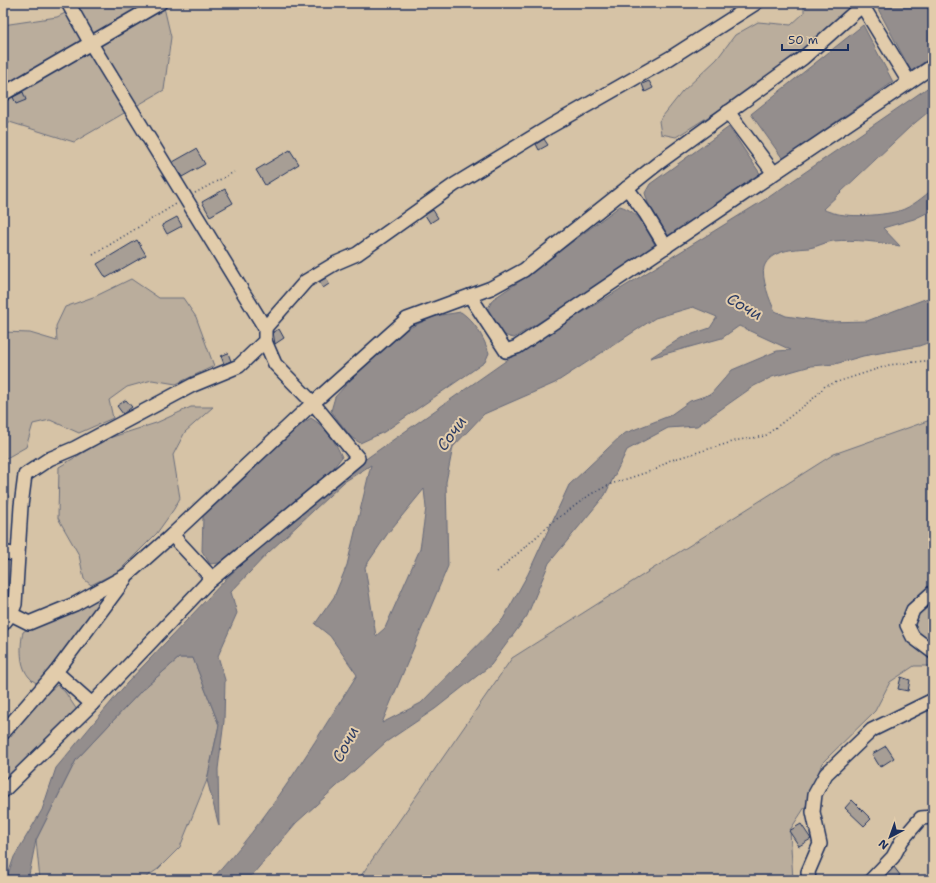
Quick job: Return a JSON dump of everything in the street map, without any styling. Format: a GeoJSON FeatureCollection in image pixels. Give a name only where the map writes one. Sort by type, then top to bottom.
{"type":"FeatureCollection","features":[{"type":"Feature","properties":{"kind":"street"},"geometry":{"type":"LineString","coordinates":[[3,94],[90,42],[160,3]]}},
{"type":"Feature","properties":{"kind":"street"},"geometry":{"type":"LineString","coordinates":[[128,575],[75,604],[29,623],[7,619],[15,604],[26,474],[49,459],[75,448],[193,385],[239,366],[265,335],[306,281],[336,262],[357,254],[461,181],[549,127],[670,58],[756,3]]}},
{"type":"Feature","properties":{"kind":"street"},"geometry":{"type":"LineString","coordinates":[[3,791],[92,704],[207,583],[358,458],[313,403],[275,364],[265,335],[186,198],[90,42],[70,4]]}},
{"type":"Feature","properties":{"kind":"street"},"geometry":{"type":"LineString","coordinates":[[3,733],[56,672],[128,575],[172,536],[313,403],[407,319],[492,288],[524,270],[660,161],[803,58],[864,4],[909,82]]}},
{"type":"Feature","properties":{"kind":"street"},"geometry":{"type":"LineString","coordinates":[[470,296],[506,351],[517,347],[933,66]]}},
{"type":"Feature","properties":{"kind":"street"},"geometry":{"type":"LineString","coordinates":[[728,112],[774,172]]}},
{"type":"Feature","properties":{"kind":"street"},"geometry":{"type":"LineString","coordinates":[[627,188],[646,214],[666,247]]}},
{"type":"Feature","properties":{"kind":"street"},"geometry":{"type":"LineString","coordinates":[[172,536],[210,576],[207,583]]}},
{"type":"Feature","properties":{"kind":"street"},"geometry":{"type":"LineString","coordinates":[[3,552],[18,555]]}},
{"type":"Feature","properties":{"kind":"street"},"geometry":{"type":"LineString","coordinates":[[933,592],[913,610],[907,625],[912,637],[933,652]]}},
{"type":"Feature","properties":{"kind":"street"},"geometry":{"type":"LineString","coordinates":[[56,672],[92,704]]}},
{"type":"Feature","properties":{"kind":"street"},"geometry":{"type":"LineString","coordinates":[[810,879],[808,872],[820,844],[813,812],[815,794],[826,774],[872,730],[933,700]]}},
{"type":"Feature","properties":{"kind":"street"},"geometry":{"type":"LineString","coordinates":[[871,880],[893,858],[902,840],[921,818],[933,817]]}},
{"type":"Feature","properties":{"kind":"path"},"geometry":{"type":"LineString","coordinates":[[93,255],[186,198],[234,172]]}},
{"type":"Feature","properties":{"kind":"path"},"geometry":{"type":"LineString","coordinates":[[497,572],[554,520],[591,494],[604,487],[657,469],[668,461],[739,440],[765,436],[809,402],[825,386],[889,365],[933,360]]}},
{"type":"Feature","properties":{"kind":"shaded area"},"geometry":{"type":"Polygon","coordinates":[[[86,3],[163,3],[171,37],[164,90],[74,142],[3,120],[3,25],[57,17],[86,3]]]}},
{"type":"Feature","properties":{"kind":"shaded area"},"geometry":{"type":"Polygon","coordinates":[[[804,3],[854,3],[772,77],[676,137],[661,134],[659,121],[682,92],[717,59],[735,35],[758,22],[791,25],[804,13],[804,3]]]}},
{"type":"Feature","properties":{"kind":"shaded area"},"geometry":{"type":"Polygon","coordinates":[[[131,279],[159,298],[183,298],[196,317],[214,366],[176,384],[152,380],[127,387],[109,400],[113,418],[79,433],[50,420],[33,424],[26,447],[3,460],[3,332],[30,333],[57,341],[56,326],[65,307],[96,296],[131,279]]]}},
{"type":"Feature","properties":{"kind":"shaded area"},"geometry":{"type":"Polygon","coordinates":[[[191,407],[213,407],[185,432],[173,455],[180,498],[174,509],[157,533],[119,571],[91,585],[84,579],[79,555],[58,518],[59,467],[106,439],[156,423],[191,407]]]}},
{"type":"Feature","properties":{"kind":"shaded area"},"geometry":{"type":"Polygon","coordinates":[[[933,419],[933,666],[914,666],[890,682],[875,711],[822,763],[809,801],[790,830],[793,880],[358,880],[512,658],[834,454],[933,419]]]}},
{"type":"Feature","properties":{"kind":"shaded area"},"geometry":{"type":"Polygon","coordinates":[[[3,486],[9,497],[3,528],[3,486]]]}},
{"type":"Feature","properties":{"kind":"shaded area"},"geometry":{"type":"Polygon","coordinates":[[[104,595],[105,598],[40,685],[32,680],[26,673],[22,662],[21,643],[23,632],[40,621],[104,595]]]}},
{"type":"Feature","properties":{"kind":"shaded area"},"geometry":{"type":"Polygon","coordinates":[[[179,658],[193,658],[219,725],[207,780],[180,847],[158,869],[142,880],[40,880],[36,840],[76,760],[142,690],[179,658]]]}},
{"type":"Feature","properties":{"kind":"shaded area"},"geometry":{"type":"Polygon","coordinates":[[[57,685],[65,692],[79,713],[3,786],[3,743],[46,694],[57,685]]]}},
{"type":"Feature","properties":{"kind":"water"},"geometry":{"type":"Polygon","coordinates":[[[882,3],[933,3],[933,56],[911,71],[877,7],[882,3]]]}},
{"type":"Feature","properties":{"kind":"water"},"geometry":{"type":"Polygon","coordinates":[[[863,25],[893,82],[783,159],[751,114],[863,25]]]}},
{"type":"Feature","properties":{"kind":"water","name":"Сочи"},"geometry":{"type":"Polygon","coordinates":[[[933,84],[933,108],[910,127],[823,209],[840,214],[860,216],[891,213],[899,211],[917,202],[933,189],[933,210],[914,219],[883,228],[900,246],[875,242],[841,240],[830,242],[777,254],[767,261],[763,271],[766,289],[775,311],[786,316],[828,322],[867,321],[933,296],[933,341],[919,346],[863,356],[835,364],[811,366],[772,377],[754,386],[697,426],[668,428],[627,450],[605,495],[549,563],[527,616],[491,665],[435,709],[386,742],[296,823],[248,880],[211,880],[232,857],[271,807],[357,675],[330,636],[315,624],[334,597],[347,565],[371,465],[344,482],[268,553],[231,592],[237,613],[218,656],[225,680],[224,721],[218,769],[219,826],[207,780],[219,725],[193,658],[179,658],[142,690],[76,760],[36,840],[28,880],[6,880],[14,857],[42,810],[56,768],[127,683],[228,577],[323,489],[517,353],[769,197],[933,84]],[[693,307],[655,318],[555,383],[484,414],[453,447],[446,482],[448,566],[382,723],[421,703],[503,619],[528,574],[569,485],[623,434],[669,416],[690,401],[711,394],[732,370],[777,351],[791,350],[739,326],[722,338],[650,358],[681,338],[710,328],[717,317],[693,307]],[[424,489],[388,533],[365,567],[376,636],[385,628],[420,549],[426,508],[424,489]]]}},
{"type":"Feature","properties":{"kind":"water"},"geometry":{"type":"Polygon","coordinates":[[[729,127],[761,175],[669,237],[648,203],[645,193],[650,184],[729,127]]]}},
{"type":"Feature","properties":{"kind":"water"},"geometry":{"type":"Polygon","coordinates":[[[620,206],[633,212],[642,222],[655,245],[653,251],[514,338],[504,335],[496,329],[486,312],[493,299],[520,281],[620,206]]]}},
{"type":"Feature","properties":{"kind":"water"},"geometry":{"type":"Polygon","coordinates":[[[461,312],[478,330],[484,341],[489,353],[485,362],[384,432],[360,443],[351,437],[331,411],[335,397],[366,363],[407,329],[435,316],[461,312]]]}},
{"type":"Feature","properties":{"kind":"water"},"geometry":{"type":"Polygon","coordinates":[[[311,418],[330,435],[342,457],[331,471],[219,563],[210,564],[202,551],[203,516],[290,432],[311,418]]]}},
{"type":"Feature","properties":{"kind":"building"},"geometry":{"type":"Polygon","coordinates":[[[649,81],[653,88],[645,92],[642,84],[649,81]]]}},
{"type":"Feature","properties":{"kind":"building"},"geometry":{"type":"Polygon","coordinates":[[[23,92],[26,100],[16,104],[13,97],[23,92]]]}},
{"type":"Feature","properties":{"kind":"building"},"geometry":{"type":"Polygon","coordinates":[[[544,139],[548,145],[539,150],[536,144],[544,139]]]}},
{"type":"Feature","properties":{"kind":"building"},"geometry":{"type":"Polygon","coordinates":[[[196,149],[205,164],[182,177],[173,162],[196,149]]]}},
{"type":"Feature","properties":{"kind":"building"},"geometry":{"type":"Polygon","coordinates":[[[290,150],[299,164],[265,185],[256,170],[290,150]]]}},
{"type":"Feature","properties":{"kind":"building"},"geometry":{"type":"Polygon","coordinates":[[[225,189],[233,203],[210,216],[202,202],[225,189]]]}},
{"type":"Feature","properties":{"kind":"building"},"geometry":{"type":"Polygon","coordinates":[[[433,210],[438,218],[430,223],[425,215],[433,210]]]}},
{"type":"Feature","properties":{"kind":"building"},"geometry":{"type":"Polygon","coordinates":[[[177,217],[182,226],[167,234],[162,225],[177,217]]]}},
{"type":"Feature","properties":{"kind":"building"},"geometry":{"type":"Polygon","coordinates":[[[137,240],[146,255],[106,278],[97,264],[137,240]]]}},
{"type":"Feature","properties":{"kind":"building"},"geometry":{"type":"Polygon","coordinates":[[[326,278],[329,284],[323,288],[319,282],[326,278]]]}},
{"type":"Feature","properties":{"kind":"building"},"geometry":{"type":"Polygon","coordinates":[[[279,329],[284,338],[275,344],[273,332],[279,329]]]}},
{"type":"Feature","properties":{"kind":"building"},"geometry":{"type":"Polygon","coordinates":[[[228,353],[231,361],[224,364],[221,356],[228,353]]]}},
{"type":"Feature","properties":{"kind":"building"},"geometry":{"type":"Polygon","coordinates":[[[126,400],[132,407],[123,414],[117,406],[126,400]]]}},
{"type":"Feature","properties":{"kind":"building"},"geometry":{"type":"Polygon","coordinates":[[[901,677],[910,680],[908,691],[898,689],[901,677]]]}},
{"type":"Feature","properties":{"kind":"building"},"geometry":{"type":"Polygon","coordinates":[[[886,746],[894,758],[880,767],[872,754],[886,746]]]}},
{"type":"Feature","properties":{"kind":"building"},"geometry":{"type":"Polygon","coordinates":[[[852,800],[871,819],[864,826],[845,808],[852,800]]]}},
{"type":"Feature","properties":{"kind":"building"},"geometry":{"type":"Polygon","coordinates":[[[801,824],[811,839],[799,846],[789,831],[801,824]]]}},
{"type":"Feature","properties":{"kind":"building"},"geometry":{"type":"Polygon","coordinates":[[[894,867],[900,875],[894,880],[882,880],[894,867]]]}}]}
